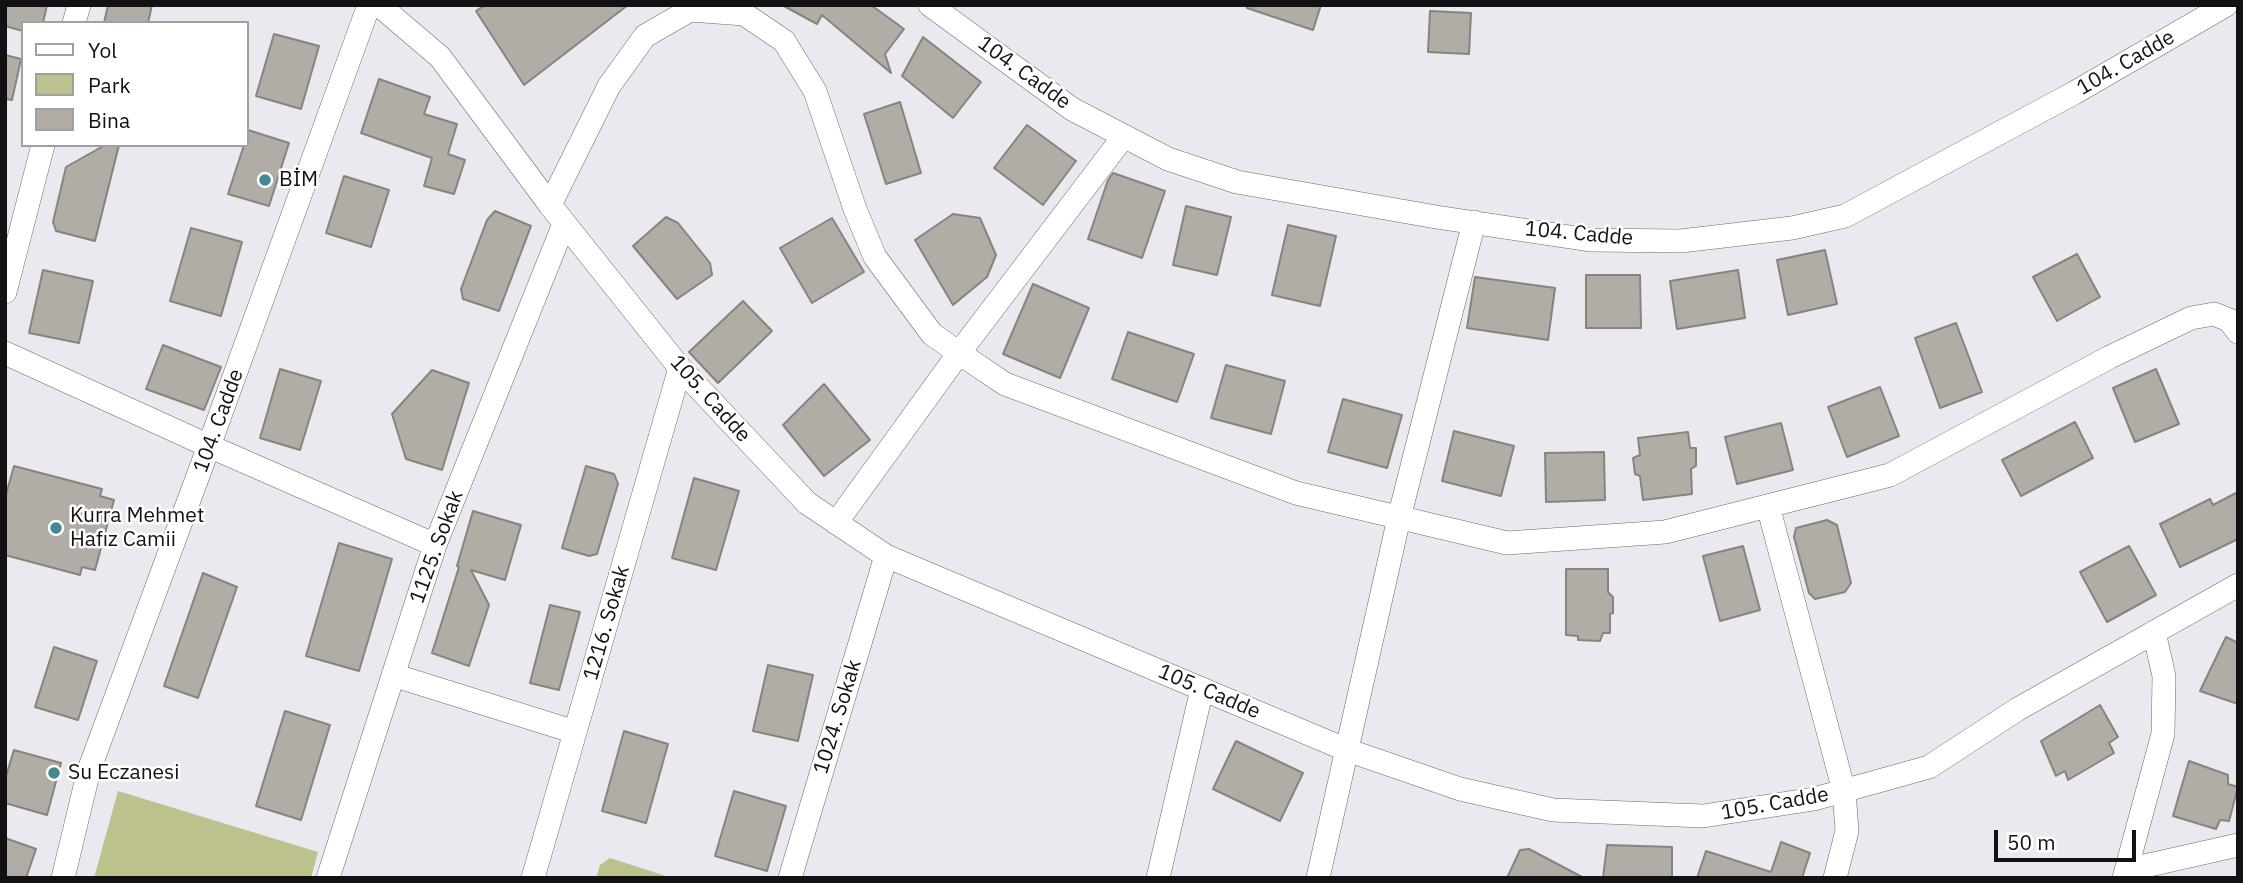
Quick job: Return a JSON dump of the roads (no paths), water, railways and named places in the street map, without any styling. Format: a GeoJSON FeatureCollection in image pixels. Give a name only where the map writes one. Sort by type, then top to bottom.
{"type":"FeatureCollection","features":[{"type":"Feature","properties":{"kind":"street","name":"104. Cadde"},"geometry":{"type":"LineString","coordinates":[[63,878],[89,770],[369,5]]}},
{"type":"Feature","properties":{"kind":"street","name":"105. Cadde"},"geometry":{"type":"LineString","coordinates":[[379,5],[440,57],[564,224],[680,368],[807,503],[886,556],[1347,750],[1460,789],[1553,810],[1703,816],[1814,799],[1929,767],[2018,709],[2238,585]]}},
{"type":"Feature","properties":{"kind":"street","name":"104. Cadde"},"geometry":{"type":"LineString","coordinates":[[930,5],[1072,109],[1168,159],[1237,182],[1590,240],[1681,241],[1792,229],[1845,216],[2074,93],[2226,5]]}},
{"type":"Feature","properties":{"kind":"street"},"geometry":{"type":"LineString","coordinates":[[550,205],[609,86],[645,36],[690,10],[744,14],[784,41],[815,91],[855,209],[875,257],[932,334],[959,353],[1004,384],[1283,489],[1507,543],[1665,532],[1891,475],[2110,357],[2190,318],[2214,314],[2229,320],[2238,332]]}},
{"type":"Feature","properties":{"kind":"street"},"geometry":{"type":"LineString","coordinates":[[836,523],[959,353],[1124,136]]}},
{"type":"Feature","properties":{"kind":"street"},"geometry":{"type":"LineString","coordinates":[[5,292],[42,147]]}},
{"type":"Feature","properties":{"kind":"street"},"geometry":{"type":"LineString","coordinates":[[1318,878],[1399,518],[1474,222]]}},
{"type":"Feature","properties":{"kind":"street","name":"1125. Sokak"},"geometry":{"type":"LineString","coordinates":[[328,878],[435,545],[564,224]]}},
{"type":"Feature","properties":{"kind":"street"},"geometry":{"type":"LineString","coordinates":[[5,353],[435,545]]}},
{"type":"Feature","properties":{"kind":"street","name":"1216. Sokak"},"geometry":{"type":"LineString","coordinates":[[533,878],[680,368]]}},
{"type":"Feature","properties":{"kind":"street"},"geometry":{"type":"LineString","coordinates":[[1768,506],[1844,791],[1847,831],[1835,878]]}},
{"type":"Feature","properties":{"kind":"street","name":"1024. Sokak"},"geometry":{"type":"LineString","coordinates":[[790,878],[886,556]]}},
{"type":"Feature","properties":{"kind":"street"},"geometry":{"type":"LineString","coordinates":[[2154,632],[2164,676],[2162,734],[2125,874],[2238,845]]}},
{"type":"Feature","properties":{"kind":"street"},"geometry":{"type":"LineString","coordinates":[[393,675],[575,732]]}},
{"type":"Feature","properties":{"kind":"street"},"geometry":{"type":"LineString","coordinates":[[1158,878],[1202,689]]}},
{"type":"Feature","properties":{"kind":"place","name":"BİM"},"geometry":{"type":"Point","coordinates":[265,180]}},
{"type":"Feature","properties":{"kind":"place","name":"Kurra Mehmet Hafız Camii"},"geometry":{"type":"Point","coordinates":[56,528]}},
{"type":"Feature","properties":{"kind":"place","name":"Su Eczanesi"},"geometry":{"type":"Point","coordinates":[54,773]}}]}
